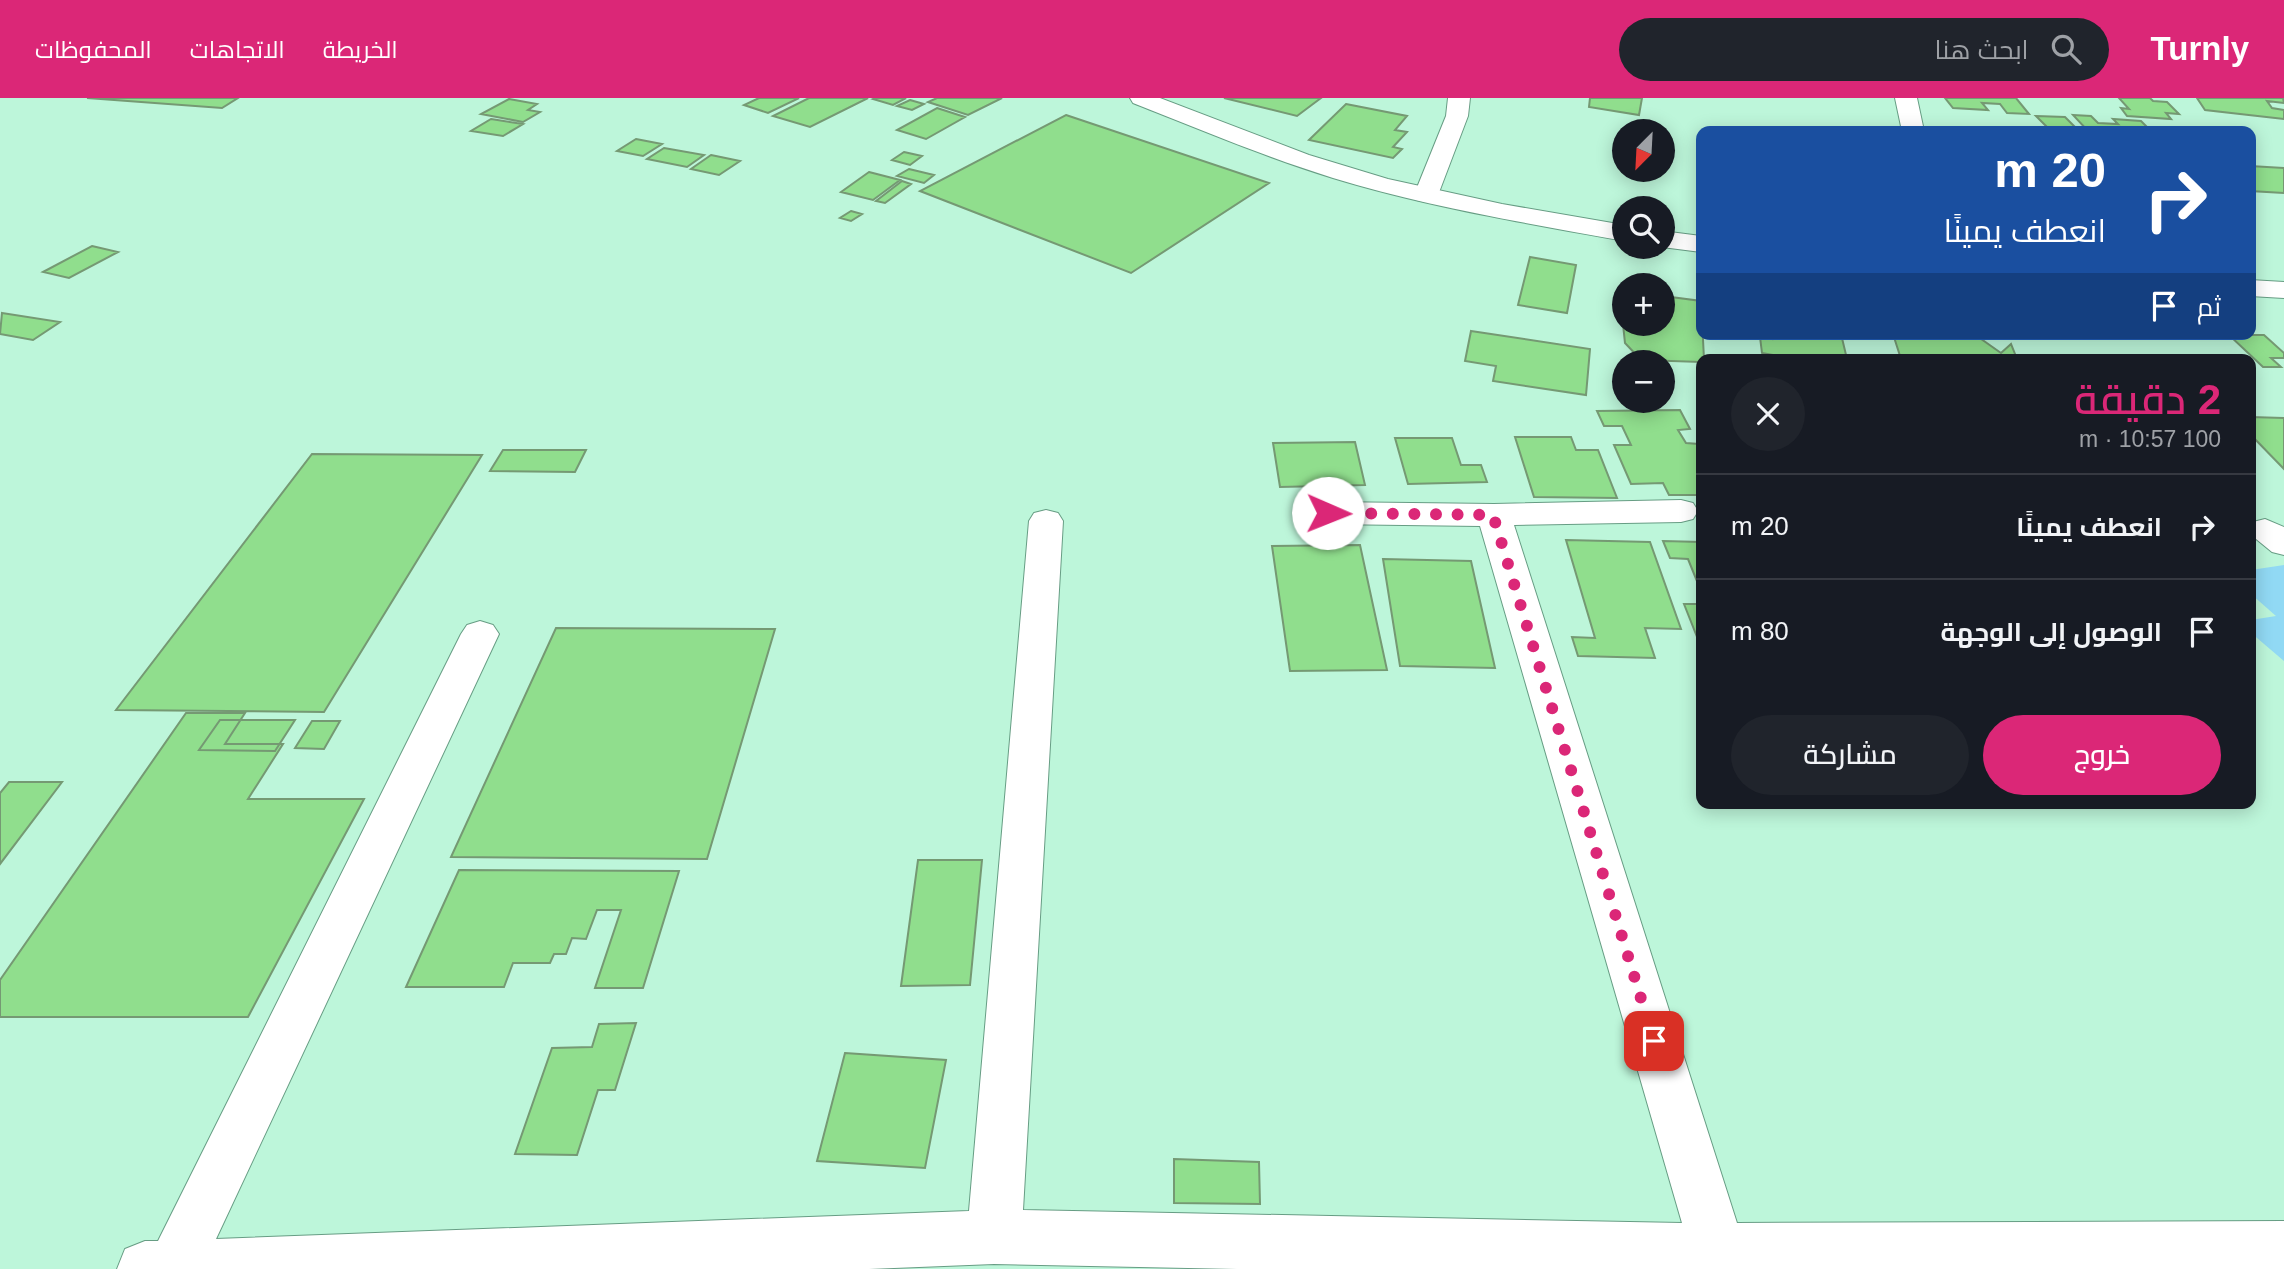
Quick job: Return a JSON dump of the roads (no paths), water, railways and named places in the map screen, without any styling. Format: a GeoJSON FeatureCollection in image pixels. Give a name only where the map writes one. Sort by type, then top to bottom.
{"type":"FeatureCollection","features":[{"type":"Feature","properties":{"kind":"street"},"geometry":{"type":"LineString","coordinates":[[1141,98],[1302,160],[1426,195],[1612,231]]}},
{"type":"Feature","properties":{"kind":"street"},"geometry":{"type":"LineString","coordinates":[[1426,195],[1457,116],[1459,98]]}},
{"type":"Feature","properties":{"kind":"street"},"geometry":{"type":"LineString","coordinates":[[1906,98],[1912,126]]}},
{"type":"Feature","properties":{"kind":"street"},"geometry":{"type":"LineString","coordinates":[[1675,240],[1696,242]]}},
{"type":"Feature","properties":{"kind":"street"},"geometry":{"type":"LineString","coordinates":[[2256,288],[2284,290]]}},
{"type":"Feature","properties":{"kind":"street"},"geometry":{"type":"LineString","coordinates":[[1328,513],[1493,515],[1681,511]]}},
{"type":"Feature","properties":{"kind":"street"},"geometry":{"type":"LineString","coordinates":[[1493,515],[1718,1251]]}},
{"type":"Feature","properties":{"kind":"street"},"geometry":{"type":"LineString","coordinates":[[994,1237],[1046,521]]}},
{"type":"Feature","properties":{"kind":"street"},"geometry":{"type":"LineString","coordinates":[[480,634],[159,1268],[994,1237],[1718,1251],[2284,1248]]}},
{"type":"Feature","properties":{"kind":"water"},"geometry":{"type":"Polygon","coordinates":[[[2284,565],[2284,661],[2256,637],[2256,619],[2276,616],[2256,598],[2256,569],[2284,565]]]}}]}
